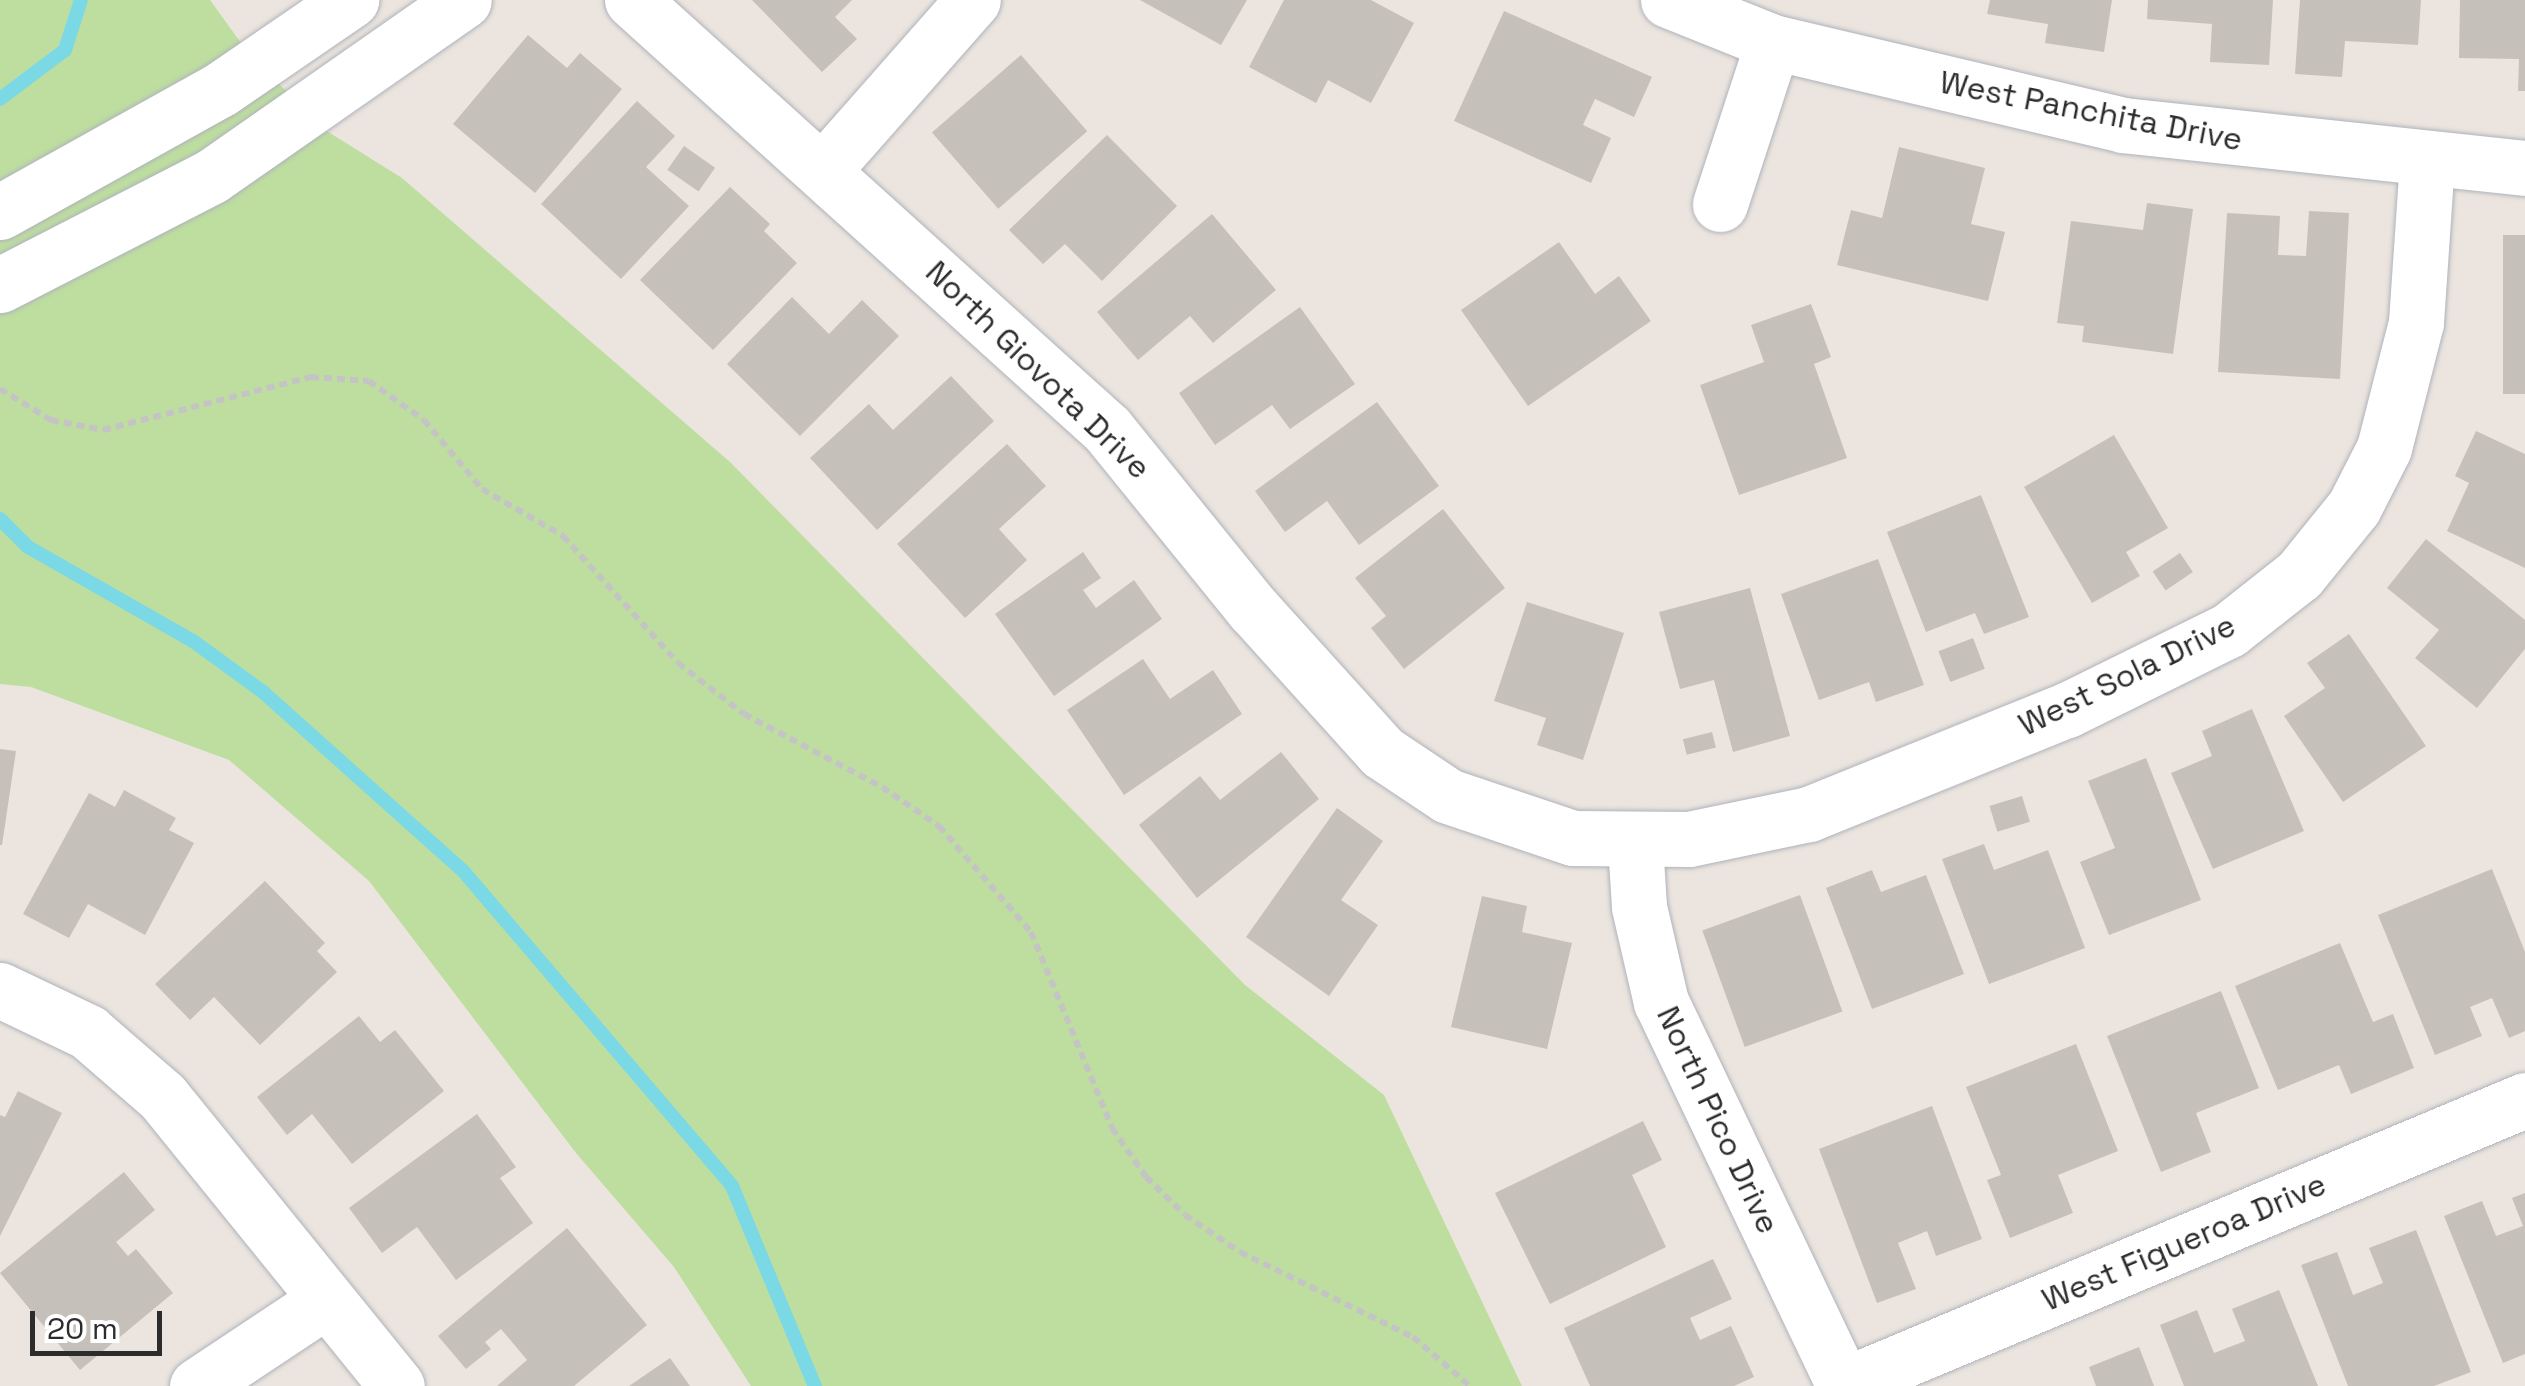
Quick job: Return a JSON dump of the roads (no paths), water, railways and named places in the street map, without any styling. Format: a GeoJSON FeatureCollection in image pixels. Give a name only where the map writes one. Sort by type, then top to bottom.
{"type":"FeatureCollection","features":[{"type":"Feature","properties":{"kind":"street"},"geometry":{"type":"LineString","coordinates":[[0,212],[221,90],[352,0]]}},
{"type":"Feature","properties":{"kind":"street"},"geometry":{"type":"LineString","coordinates":[[0,285],[212,176],[464,0]]}},
{"type":"Feature","properties":{"kind":"street","name":"North Giovota Drive"},"geometry":{"type":"LineString","coordinates":[[632,0],[824,169],[1120,442],[1253,609],[1382,752],[1448,796],[1514,822],[1573,838],[1635,842]]}},
{"type":"Feature","properties":{"kind":"street"},"geometry":{"type":"LineString","coordinates":[[824,169],[973,0]]}},
{"type":"Feature","properties":{"kind":"street","name":"West Panchita Drive"},"geometry":{"type":"LineString","coordinates":[[1668,0],[1773,42],[2123,125],[2426,161],[2525,168]]}},
{"type":"Feature","properties":{"kind":"street"},"geometry":{"type":"LineString","coordinates":[[1720,204],[1773,42]]}},
{"type":"Feature","properties":{"kind":"street","name":"West Sola Drive"},"geometry":{"type":"LineString","coordinates":[[1635,842],[1749,832],[1809,814],[2157,668],[2229,630],[2299,574],[2354,507],[2384,448],[2416,322],[2426,161]]}},
{"type":"Feature","properties":{"kind":"street","name":"North Pico Drive"},"geometry":{"type":"LineString","coordinates":[[1635,842],[1639,908],[1662,1002],[1844,1385]]}},
{"type":"Feature","properties":{"kind":"street"},"geometry":{"type":"LineString","coordinates":[[0,990],[88,1032],[148,1082],[396,1386]]}},
{"type":"Feature","properties":{"kind":"street","name":"West Figueroa Drive"},"geometry":{"type":"LineString","coordinates":[[1844,1385],[2525,1100]]}},
{"type":"Feature","properties":{"kind":"street"},"geometry":{"type":"LineString","coordinates":[[197,1386],[326,1302]]}},
{"type":"Feature","properties":{"kind":"waterway"},"geometry":{"type":"LineString","coordinates":[[0,99],[65,50],[81,0]]}},
{"type":"Feature","properties":{"kind":"waterway"},"geometry":{"type":"LineString","coordinates":[[0,519],[28,547],[193,641],[263,692],[464,872],[732,1186],[815,1386]]}}]}
